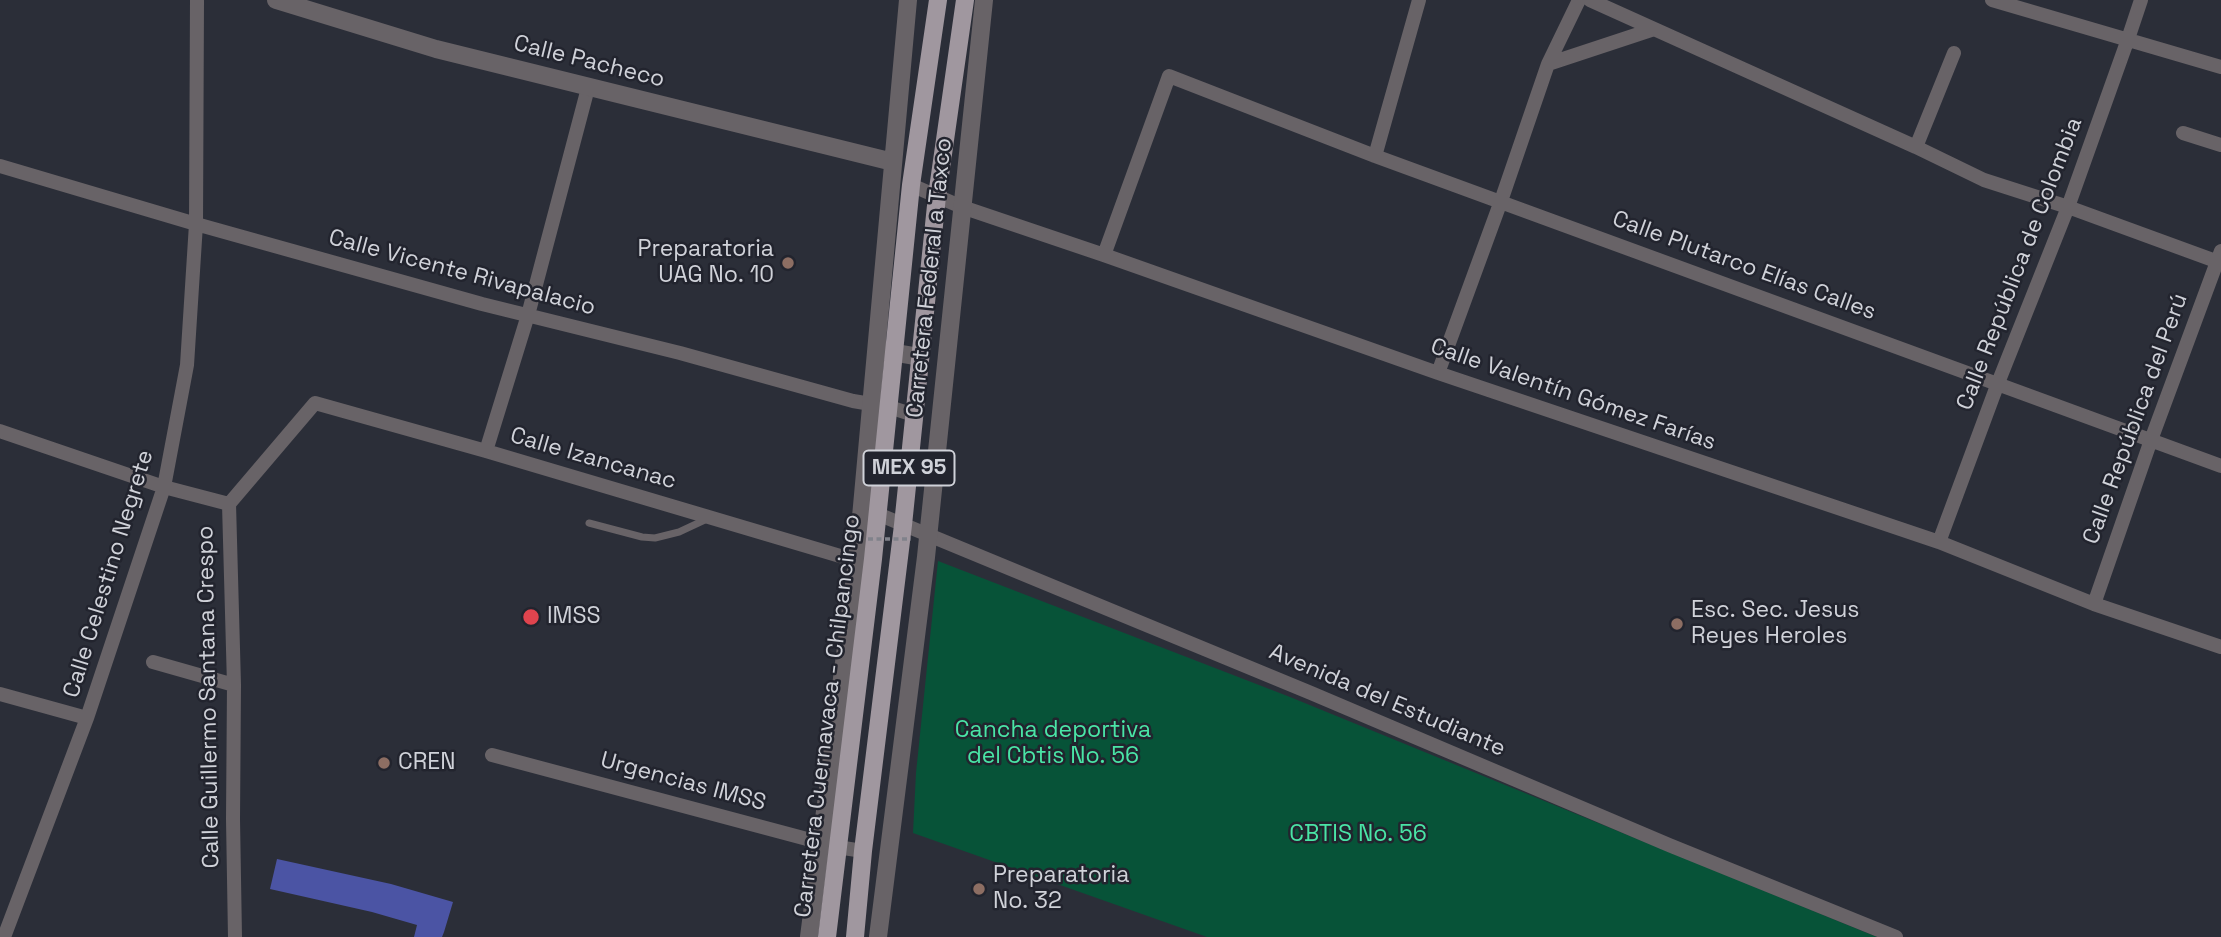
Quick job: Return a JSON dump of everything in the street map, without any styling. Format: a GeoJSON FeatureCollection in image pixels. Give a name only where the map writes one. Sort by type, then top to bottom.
{"type":"FeatureCollection","features":[{"type":"Feature","properties":{"kind":"main road","name":"Carretera Cuernavaca - Chilpancingo"},"geometry":{"type":"LineString","coordinates":[[827,937],[828,844],[886,351],[938,0]]}},
{"type":"Feature","properties":{"kind":"main road","name":"MEX 95"},"geometry":{"type":"LineString","coordinates":[[855,937],[885,673],[914,533],[914,415],[937,196],[965,0]]}},
{"type":"Feature","properties":{"kind":"street","name":"Calle Celestino Negrete"},"geometry":{"type":"LineString","coordinates":[[4,937],[87,718],[164,487],[187,365],[196,224],[197,0]]}},
{"type":"Feature","properties":{"kind":"street","name":"Calle Pacheco"},"geometry":{"type":"LineString","coordinates":[[276,0],[436,49],[893,162]]}},
{"type":"Feature","properties":{"kind":"street","name":"Carretera Federal a Taxco"},"geometry":{"type":"LineString","coordinates":[[886,351],[893,162],[908,0]]}},
{"type":"Feature","properties":{"kind":"street","name":"Carretera Federal a Taxco"},"geometry":{"type":"LineString","coordinates":[[878,937],[911,677],[914,533],[962,207],[984,0]]}},
{"type":"Feature","properties":{"kind":"street"},"geometry":{"type":"LineString","coordinates":[[1375,156],[1419,0]]}},
{"type":"Feature","properties":{"kind":"street"},"geometry":{"type":"LineString","coordinates":[[1438,373],[1548,64],[1579,0]]}},
{"type":"Feature","properties":{"kind":"street"},"geometry":{"type":"LineString","coordinates":[[1590,0],[1984,180],[2220,259]]}},
{"type":"Feature","properties":{"kind":"street"},"geometry":{"type":"LineString","coordinates":[[1992,0],[2221,67]]}},
{"type":"Feature","properties":{"kind":"street","name":"Calle República de Colombia"},"geometry":{"type":"LineString","coordinates":[[1939,542],[2068,207],[2141,0]]}},
{"type":"Feature","properties":{"kind":"street"},"geometry":{"type":"LineString","coordinates":[[1548,64],[1654,29]]}},
{"type":"Feature","properties":{"kind":"street"},"geometry":{"type":"LineString","coordinates":[[1916,147],[1954,53]]}},
{"type":"Feature","properties":{"kind":"street","name":"Calle Plutarco Elías Calles"},"geometry":{"type":"LineString","coordinates":[[1104,255],[1169,76],[1375,156],[2221,466]]}},
{"type":"Feature","properties":{"kind":"street"},"geometry":{"type":"LineString","coordinates":[[486,451],[528,315],[588,88]]}},
{"type":"Feature","properties":{"kind":"street"},"geometry":{"type":"LineString","coordinates":[[2183,133],[2221,145]]}},
{"type":"Feature","properties":{"kind":"street","name":"Calle Vicente Rivapalacio"},"geometry":{"type":"LineString","coordinates":[[0,166],[469,300],[914,415]]}},
{"type":"Feature","properties":{"kind":"street","name":"Calle Valentín Gómez Farías"},"geometry":{"type":"LineString","coordinates":[[911,185],[962,207],[1438,373],[1939,542],[2094,604],[2221,647]]}},
{"type":"Feature","properties":{"kind":"street","name":"Calle República del Perú"},"geometry":{"type":"LineString","coordinates":[[2094,604],[2151,440],[2220,259]]}},
{"type":"Feature","properties":{"kind":"street"},"geometry":{"type":"LineString","coordinates":[[886,351],[920,357]]}},
{"type":"Feature","properties":{"kind":"street","name":"Calle Izancanac"},"geometry":{"type":"LineString","coordinates":[[315,403],[857,561]]}},
{"type":"Feature","properties":{"kind":"street","name":"Calle Guillermo Santana Crespo"},"geometry":{"type":"LineString","coordinates":[[235,937],[234,685],[229,504],[315,403]]}},
{"type":"Feature","properties":{"kind":"street"},"geometry":{"type":"LineString","coordinates":[[0,431],[164,487],[229,504]]}},
{"type":"Feature","properties":{"kind":"street"},"geometry":{"type":"LineString","coordinates":[[855,631],[857,561],[868,510]]}},
{"type":"Feature","properties":{"kind":"street","name":"Avenida del Estudiante"},"geometry":{"type":"LineString","coordinates":[[868,510],[914,533],[1311,693],[1669,845],[1896,937]]}},
{"type":"Feature","properties":{"kind":"street"},"geometry":{"type":"LineString","coordinates":[[153,662],[234,685]]}},
{"type":"Feature","properties":{"kind":"street"},"geometry":{"type":"LineString","coordinates":[[885,673],[911,677]]}},
{"type":"Feature","properties":{"kind":"street"},"geometry":{"type":"LineString","coordinates":[[0,694],[87,718]]}},
{"type":"Feature","properties":{"kind":"street","name":"Urgencias IMSS"},"geometry":{"type":"LineString","coordinates":[[492,755],[863,851]]}},
{"type":"Feature","properties":{"kind":"street"},"geometry":{"type":"LineString","coordinates":[[809,937],[828,844]]}},
{"type":"Feature","properties":{"kind":"lane"},"geometry":{"type":"LineString","coordinates":[[589,523],[655,538],[679,533],[710,518]]}},
{"type":"Feature","properties":{"kind":"path"},"geometry":{"type":"LineString","coordinates":[[868,539],[914,533]]}},
{"type":"Feature","properties":{"kind":"green space"},"geometry":{"type":"Polygon","coordinates":[[[938,561],[1290,697],[1877,937],[1207,937],[913,833],[916,773],[938,561]]]}},
{"type":"Feature","properties":{"kind":"building"},"geometry":{"type":"Polygon","coordinates":[[[277,859],[391,884],[453,902],[442,937],[414,937],[417,925],[270,889],[277,859]]]}},
{"type":"Feature","properties":{"kind":"place","name":"Preparatoria UAG No. 10"},"geometry":{"type":"Point","coordinates":[788,263]}},
{"type":"Feature","properties":{"kind":"place","name":"IMSS"},"geometry":{"type":"Point","coordinates":[531,617]}},
{"type":"Feature","properties":{"kind":"place","name":"Esc. Sec. Jesus Reyes Heroles"},"geometry":{"type":"Point","coordinates":[1677,624]}},
{"type":"Feature","properties":{"kind":"place","name":"CREN"},"geometry":{"type":"Point","coordinates":[384,763]}},
{"type":"Feature","properties":{"kind":"place","name":"Preparatoria No. 32"},"geometry":{"type":"Point","coordinates":[979,889]}},
{"type":"Feature","properties":{"kind":"park label","name":"Cancha deportiva del Cbtis No. 56"},"geometry":{"type":"Point","coordinates":[1053,744]}},
{"type":"Feature","properties":{"kind":"park label","name":"CBTIS No. 56"},"geometry":{"type":"Point","coordinates":[1358,835]}}]}
